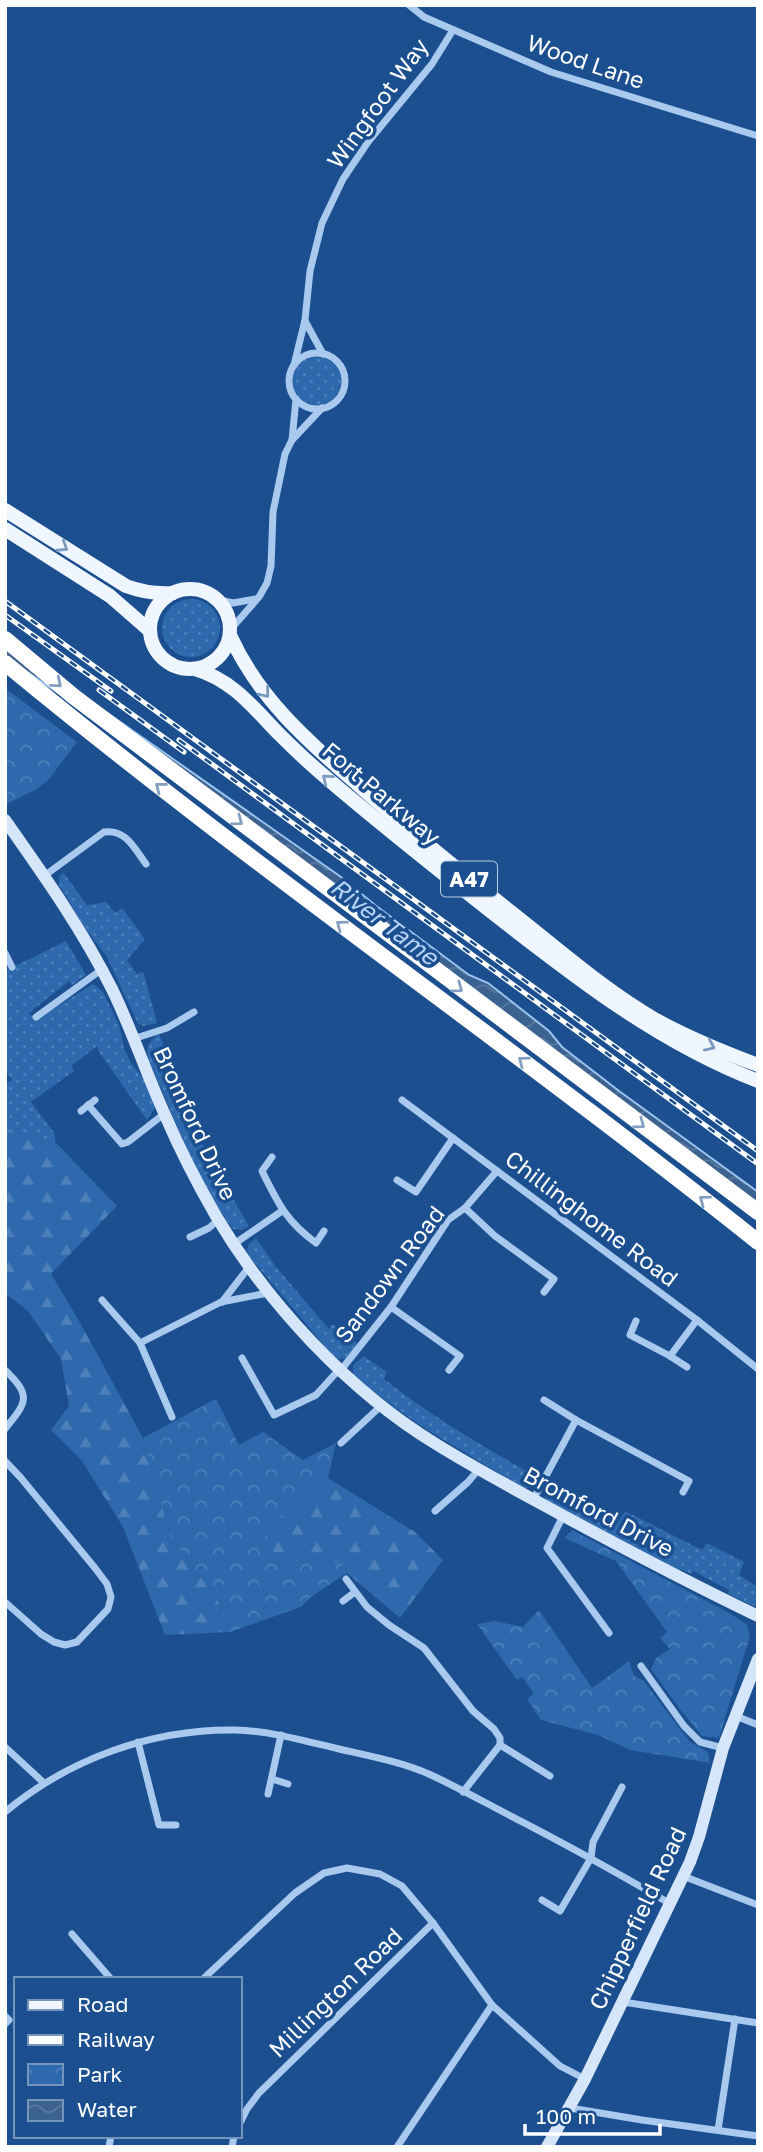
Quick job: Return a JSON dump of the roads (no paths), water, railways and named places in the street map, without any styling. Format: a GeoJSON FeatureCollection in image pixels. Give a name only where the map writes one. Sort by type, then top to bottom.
{"type":"FeatureCollection","features":[{"type":"Feature","properties":{"kind":"highway"},"geometry":{"type":"LineString","coordinates":[[5,639],[73,696],[758,1212]]}},
{"type":"Feature","properties":{"kind":"highway"},"geometry":{"type":"LineString","coordinates":[[5,663],[171,796],[512,1052],[758,1242]]}},
{"type":"Feature","properties":{"kind":"main road"},"geometry":{"type":"LineString","coordinates":[[5,510],[126,586],[161,594],[184,590],[198,591],[216,598]]}},
{"type":"Feature","properties":{"kind":"main road","name":"Fort Parkway"},"geometry":{"type":"LineString","coordinates":[[5,529],[110,596],[149,630],[156,649],[164,659],[180,667],[209,673],[232,686],[328,779],[566,971],[649,1028],[708,1060],[758,1081]]}},
{"type":"Feature","properties":{"kind":"main road"},"geometry":{"type":"LineString","coordinates":[[149,630],[159,605],[176,592]]}},
{"type":"Feature","properties":{"kind":"main road","name":"Fort Parkway"},"geometry":{"type":"LineString","coordinates":[[216,598],[229,617],[230,633],[242,661],[277,708],[330,760],[414,835],[614,992],[674,1028],[758,1065]]}},
{"type":"Feature","properties":{"kind":"main road"},"geometry":{"type":"LineString","coordinates":[[195,668],[217,659],[227,646],[230,633]]}},
{"type":"Feature","properties":{"kind":"street","name":"Wood Lane"},"geometry":{"type":"LineString","coordinates":[[409,5],[424,17],[551,72],[758,136]]}},
{"type":"Feature","properties":{"kind":"street","name":"Wingfoot Way"},"geometry":{"type":"LineString","coordinates":[[294,365],[305,320],[310,271],[322,223],[343,179],[368,142],[432,64],[453,30]]}},
{"type":"Feature","properties":{"kind":"street"},"geometry":{"type":"LineString","coordinates":[[305,320],[323,354]]}},
{"type":"Feature","properties":{"kind":"street"},"geometry":{"type":"LineString","coordinates":[[230,633],[259,597],[267,583],[271,566],[273,512],[281,468],[292,440],[296,400],[289,383],[290,373],[294,365],[307,355],[323,354],[340,365],[344,373],[343,391],[338,399],[322,408],[292,440]]}},
{"type":"Feature","properties":{"kind":"street"},"geometry":{"type":"LineString","coordinates":[[296,400],[313,408],[322,408]]}},
{"type":"Feature","properties":{"kind":"street"},"geometry":{"type":"LineString","coordinates":[[216,598],[233,604],[259,597]]}},
{"type":"Feature","properties":{"kind":"street","name":"Bromford Drive"},"geometry":{"type":"LineString","coordinates":[[5,820],[44,876],[111,988],[191,1173],[218,1220],[268,1293],[303,1334],[382,1405],[433,1443],[563,1516],[758,1616]]}},
{"type":"Feature","properties":{"kind":"street"},"geometry":{"type":"LineString","coordinates":[[44,876],[104,832],[115,830],[125,835],[146,864]]}},
{"type":"Feature","properties":{"kind":"street"},"geometry":{"type":"LineString","coordinates":[[5,953],[12,967]]}},
{"type":"Feature","properties":{"kind":"street"},"geometry":{"type":"LineString","coordinates":[[36,1017],[101,970]]}},
{"type":"Feature","properties":{"kind":"street"},"geometry":{"type":"LineString","coordinates":[[133,1038],[166,1028],[194,1012]]}},
{"type":"Feature","properties":{"kind":"street","name":"Chillinghome Road"},"geometry":{"type":"LineString","coordinates":[[402,1100],[697,1320],[758,1369]]}},
{"type":"Feature","properties":{"kind":"street"},"geometry":{"type":"LineString","coordinates":[[81,1111],[91,1102],[122,1144],[164,1114]]}},
{"type":"Feature","properties":{"kind":"street"},"geometry":{"type":"LineString","coordinates":[[397,1180],[416,1192],[453,1138]]}},
{"type":"Feature","properties":{"kind":"street"},"geometry":{"type":"LineString","coordinates":[[272,1157],[262,1171],[282,1211],[299,1230],[316,1243],[324,1231]]}},
{"type":"Feature","properties":{"kind":"street","name":"Sandown Road"},"geometry":{"type":"LineString","coordinates":[[242,1358],[274,1415],[316,1395],[341,1370],[391,1307],[447,1220],[465,1208],[497,1171]]}},
{"type":"Feature","properties":{"kind":"street"},"geometry":{"type":"LineString","coordinates":[[465,1208],[495,1236],[554,1279],[544,1292]]}},
{"type":"Feature","properties":{"kind":"street"},"geometry":{"type":"LineString","coordinates":[[233,1244],[282,1211]]}},
{"type":"Feature","properties":{"kind":"street"},"geometry":{"type":"LineString","coordinates":[[190,1237],[209,1228],[218,1220]]}},
{"type":"Feature","properties":{"kind":"street"},"geometry":{"type":"LineString","coordinates":[[221,1302],[249,1267]]}},
{"type":"Feature","properties":{"kind":"street"},"geometry":{"type":"LineString","coordinates":[[140,1343],[221,1302],[268,1293]]}},
{"type":"Feature","properties":{"kind":"street"},"geometry":{"type":"LineString","coordinates":[[102,1300],[140,1343],[172,1417]]}},
{"type":"Feature","properties":{"kind":"street"},"geometry":{"type":"LineString","coordinates":[[391,1307],[460,1356],[449,1370]]}},
{"type":"Feature","properties":{"kind":"street"},"geometry":{"type":"LineString","coordinates":[[670,1356],[697,1320]]}},
{"type":"Feature","properties":{"kind":"street"},"geometry":{"type":"LineString","coordinates":[[636,1321],[630,1335],[687,1367]]}},
{"type":"Feature","properties":{"kind":"street"},"geometry":{"type":"LineString","coordinates":[[5,1370],[19,1383],[23,1393],[19,1411],[5,1429]]}},
{"type":"Feature","properties":{"kind":"street"},"geometry":{"type":"LineString","coordinates":[[544,1400],[689,1481],[683,1492]]}},
{"type":"Feature","properties":{"kind":"street"},"geometry":{"type":"LineString","coordinates":[[341,1443],[382,1405]]}},
{"type":"Feature","properties":{"kind":"street"},"geometry":{"type":"LineString","coordinates":[[534,1500],[576,1420]]}},
{"type":"Feature","properties":{"kind":"street"},"geometry":{"type":"LineString","coordinates":[[5,1461],[101,1576],[111,1597],[108,1609],[77,1642],[65,1645],[41,1634],[5,1602]]}},
{"type":"Feature","properties":{"kind":"street"},"geometry":{"type":"LineString","coordinates":[[435,1511],[479,1469]]}},
{"type":"Feature","properties":{"kind":"street"},"geometry":{"type":"LineString","coordinates":[[563,1516],[547,1548],[609,1633]]}},
{"type":"Feature","properties":{"kind":"street"},"geometry":{"type":"LineString","coordinates":[[345,1578],[367,1607],[424,1648],[473,1711],[494,1729],[500,1738],[500,1745],[463,1792]]}},
{"type":"Feature","properties":{"kind":"street"},"geometry":{"type":"LineString","coordinates":[[343,1601],[355,1592]]}},
{"type":"Feature","properties":{"kind":"street","name":"Chipperfield Road"},"geometry":{"type":"LineString","coordinates":[[547,2147],[585,2079],[682,1876],[699,1836],[723,1748],[758,1659]]}},
{"type":"Feature","properties":{"kind":"street"},"geometry":{"type":"LineString","coordinates":[[642,1666],[684,1726],[700,1741],[723,1748]]}},
{"type":"Feature","properties":{"kind":"street"},"geometry":{"type":"LineString","coordinates":[[736,1716],[758,1726]]}},
{"type":"Feature","properties":{"kind":"street"},"geometry":{"type":"LineString","coordinates":[[5,1812],[44,1783],[89,1760],[138,1742],[206,1731],[237,1730],[281,1735],[430,1775],[591,1858],[670,1903]]}},
{"type":"Feature","properties":{"kind":"street"},"geometry":{"type":"LineString","coordinates":[[268,1794],[281,1735]]}},
{"type":"Feature","properties":{"kind":"street"},"geometry":{"type":"LineString","coordinates":[[138,1742],[159,1825],[176,1825]]}},
{"type":"Feature","properties":{"kind":"street"},"geometry":{"type":"LineString","coordinates":[[500,1745],[550,1776]]}},
{"type":"Feature","properties":{"kind":"street"},"geometry":{"type":"LineString","coordinates":[[5,1747],[44,1783]]}},
{"type":"Feature","properties":{"kind":"street"},"geometry":{"type":"LineString","coordinates":[[272,1779],[288,1784]]}},
{"type":"Feature","properties":{"kind":"street"},"geometry":{"type":"LineString","coordinates":[[542,1900],[560,1911],[591,1858],[593,1842],[622,1787]]}},
{"type":"Feature","properties":{"kind":"street"},"geometry":{"type":"LineString","coordinates":[[205,1977],[312,1880],[335,1870],[361,1870],[380,1874],[402,1886],[433,1923],[492,2005],[560,2066],[585,2079]]}},
{"type":"Feature","properties":{"kind":"street"},"geometry":{"type":"LineString","coordinates":[[682,1876],[758,1905]]}},
{"type":"Feature","properties":{"kind":"street","name":"Millington Road"},"geometry":{"type":"LineString","coordinates":[[242,2119],[259,2093],[433,1923]]}},
{"type":"Feature","properties":{"kind":"street"},"geometry":{"type":"LineString","coordinates":[[72,1934],[109,1977]]}},
{"type":"Feature","properties":{"kind":"street"},"geometry":{"type":"LineString","coordinates":[[623,2002],[758,2023]]}},
{"type":"Feature","properties":{"kind":"street"},"geometry":{"type":"LineString","coordinates":[[397,2147],[492,2005]]}},
{"type":"Feature","properties":{"kind":"street"},"geometry":{"type":"LineString","coordinates":[[5,2016],[9,2020],[5,2024]]}},
{"type":"Feature","properties":{"kind":"street"},"geometry":{"type":"LineString","coordinates":[[718,2130],[735,2019]]}},
{"type":"Feature","properties":{"kind":"street"},"geometry":{"type":"LineString","coordinates":[[570,2108],[758,2136]]}},
{"type":"Feature","properties":{"kind":"water","name":"River Tame"},"geometry":{"type":"Polygon","coordinates":[[[5,641],[341,877],[469,975],[488,983],[549,1031],[562,1047],[758,1192],[758,1214],[67,699],[5,657],[5,641]]]}},
{"type":"Feature","properties":{"kind":"railway"},"geometry":{"type":"LineString","coordinates":[[5,601],[758,1151]]}},
{"type":"Feature","properties":{"kind":"railway"},"geometry":{"type":"LineString","coordinates":[[5,615],[111,691]]}},
{"type":"Feature","properties":{"kind":"railway"},"geometry":{"type":"LineString","coordinates":[[99,690],[184,752]]}},
{"type":"Feature","properties":{"kind":"railway"},"geometry":{"type":"LineString","coordinates":[[179,740],[758,1164]]}}]}
